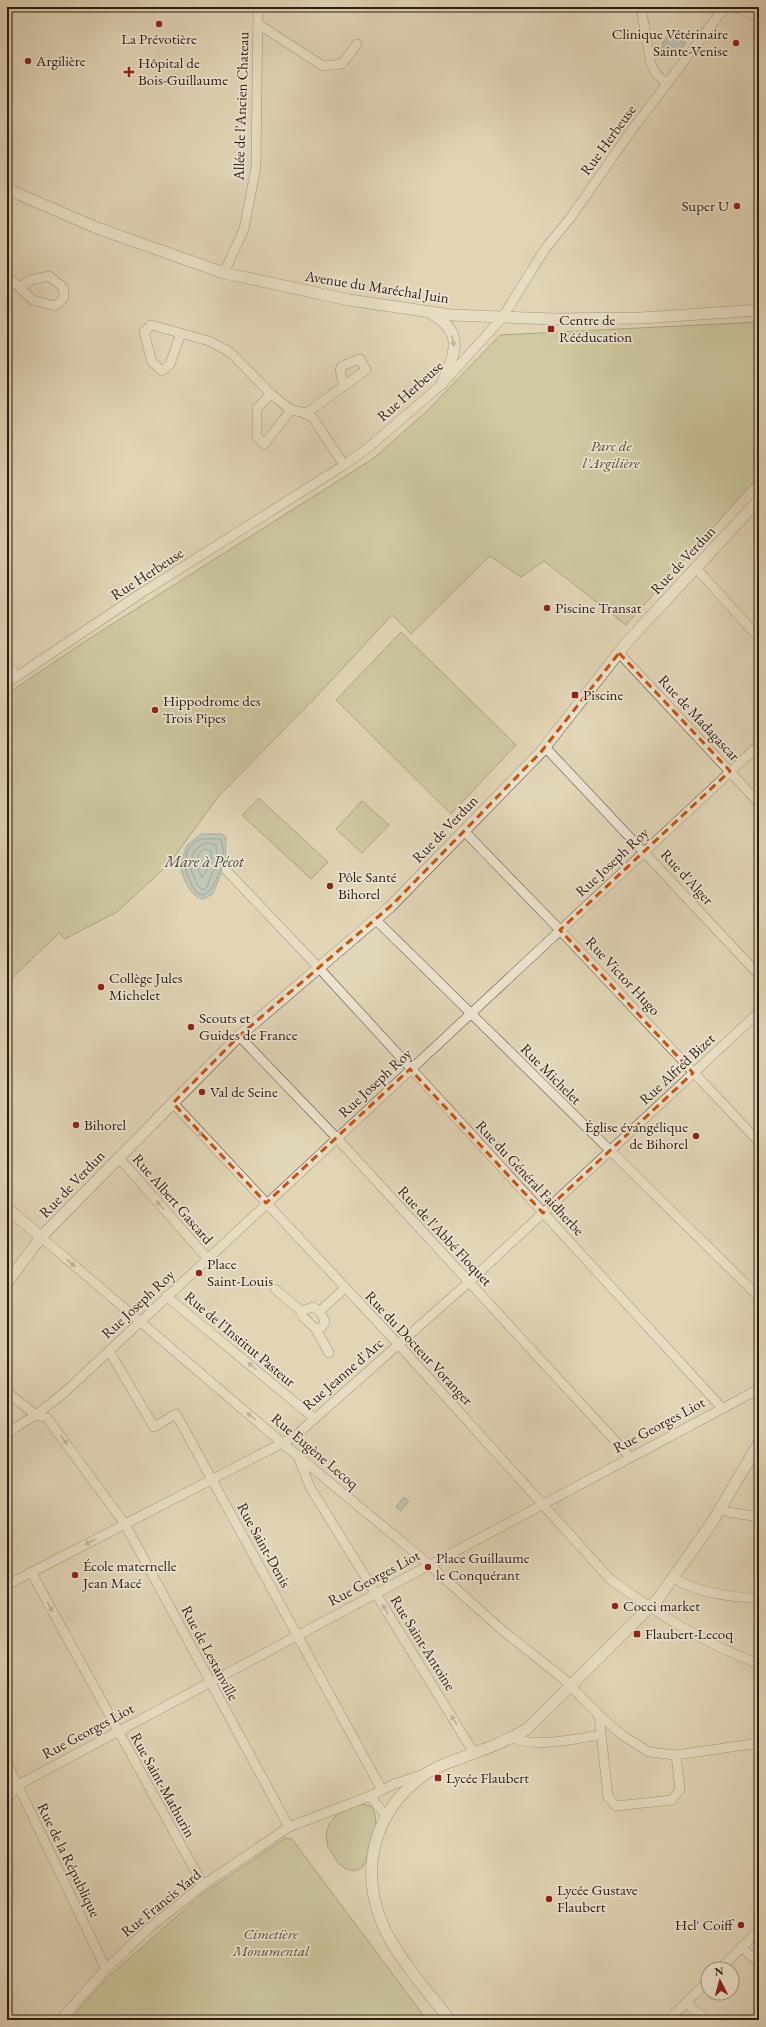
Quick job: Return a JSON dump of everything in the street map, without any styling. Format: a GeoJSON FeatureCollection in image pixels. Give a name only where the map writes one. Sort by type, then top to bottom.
{"type":"FeatureCollection","features":[{"type":"Feature","properties":{"kind":"street","name":"Allée de l'Ancien Chateau"},"geometry":{"type":"LineString","coordinates":[[224,273],[244,229],[256,167],[258,7]]}},
{"type":"Feature","properties":{"kind":"street"},"geometry":{"type":"LineString","coordinates":[[641,7],[651,64],[656,74],[667,84]]}},
{"type":"Feature","properties":{"kind":"street","name":"Rue Herbeuse"},"geometry":{"type":"LineString","coordinates":[[7,683],[143,592],[369,447],[442,384],[502,318],[545,249],[571,217],[667,84],[725,7]]}},
{"type":"Feature","properties":{"kind":"street"},"geometry":{"type":"LineString","coordinates":[[736,7],[759,17]]}},
{"type":"Feature","properties":{"kind":"street"},"geometry":{"type":"LineString","coordinates":[[258,24],[323,66],[342,64],[357,44]]}},
{"type":"Feature","properties":{"kind":"street","name":"Avenue du Maréchal Juin"},"geometry":{"type":"LineString","coordinates":[[7,190],[97,228],[224,273],[349,300],[430,312],[502,318],[597,320],[683,316],[759,310]]}},
{"type":"Feature","properties":{"kind":"street"},"geometry":{"type":"LineString","coordinates":[[7,276],[33,300],[55,306],[63,301],[65,294],[64,287],[49,276],[31,280],[19,287]]}},
{"type":"Feature","properties":{"kind":"street"},"geometry":{"type":"LineString","coordinates":[[430,312],[442,319],[448,326],[454,339],[455,353],[442,384]]}},
{"type":"Feature","properties":{"kind":"street"},"geometry":{"type":"LineString","coordinates":[[181,332],[170,364],[162,370],[152,362],[144,332],[152,325],[181,332],[209,341],[230,352],[271,394],[291,410],[313,418],[344,464]]}},
{"type":"Feature","properties":{"kind":"street"},"geometry":{"type":"LineString","coordinates":[[305,414],[344,386]]}},
{"type":"Feature","properties":{"kind":"street"},"geometry":{"type":"LineString","coordinates":[[271,394],[257,408],[257,437],[264,444],[291,410]]}},
{"type":"Feature","properties":{"kind":"street","name":"Rue de Verdun"},"geometry":{"type":"LineString","coordinates":[[7,1283],[41,1238],[238,1036],[390,907],[545,747],[619,653],[759,500]]}},
{"type":"Feature","properties":{"kind":"street"},"geometry":{"type":"LineString","coordinates":[[696,568],[759,638]]}},
{"type":"Feature","properties":{"kind":"street","name":"Rue de Madagascar"},"geometry":{"type":"LineString","coordinates":[[619,653],[759,803]]}},
{"type":"Feature","properties":{"kind":"street"},"geometry":{"type":"LineString","coordinates":[[7,664],[17,676]]}},
{"type":"Feature","properties":{"kind":"street","name":"Rue Joseph Roy"},"geometry":{"type":"LineString","coordinates":[[7,1437],[13,1429],[36,1415],[108,1351],[759,745]]}},
{"type":"Feature","properties":{"kind":"street","name":"Rue d'Alger"},"geometry":{"type":"LineString","coordinates":[[545,747],[759,975]]}},
{"type":"Feature","properties":{"kind":"street","name":"Rue Victor Hugo"},"geometry":{"type":"LineString","coordinates":[[464,831],[560,930],[759,1142]]}},
{"type":"Feature","properties":{"kind":"street","name":"Rue du Général Faidherbe"},"geometry":{"type":"LineString","coordinates":[[226,870],[319,968],[410,1069],[544,1212],[722,1408]]}},
{"type":"Feature","properties":{"kind":"street","name":"Rue Michelet"},"geometry":{"type":"LineString","coordinates":[[375,919],[759,1297]]}},
{"type":"Feature","properties":{"kind":"street","name":"Rue Alfred Bizet"},"geometry":{"type":"LineString","coordinates":[[544,1212],[759,1012]]}},
{"type":"Feature","properties":{"kind":"street","name":"Rue de l'Abbé Floquet"},"geometry":{"type":"LineString","coordinates":[[238,1036],[336,1138],[630,1457]]}},
{"type":"Feature","properties":{"kind":"street","name":"Rue du Docteur Voranger"},"geometry":{"type":"LineString","coordinates":[[173,1103],[344,1289],[398,1345],[610,1579],[692,1635],[726,1652],[759,1664]]}},
{"type":"Feature","properties":{"kind":"street","name":"Rue Albert Gascard"},"geometry":{"type":"LineString","coordinates":[[119,1158],[207,1258]]}},
{"type":"Feature","properties":{"kind":"street"},"geometry":{"type":"LineString","coordinates":[[7,1208],[41,1238]]}},
{"type":"Feature","properties":{"kind":"street","name":"Rue Jeanne d'Arc"},"geometry":{"type":"LineString","coordinates":[[7,1585],[281,1442],[294,1437],[469,1282],[544,1212]]}},
{"type":"Feature","properties":{"kind":"street","name":"Rue Eugène Lecoq"},"geometry":{"type":"LineString","coordinates":[[41,1238],[281,1442],[429,1564],[502,1630],[565,1680],[570,1687],[599,1715],[622,1735],[649,1752],[676,1755],[759,1743]]}},
{"type":"Feature","properties":{"kind":"street"},"geometry":{"type":"LineString","coordinates":[[320,1311],[344,1289]]}},
{"type":"Feature","properties":{"kind":"street"},"geometry":{"type":"LineString","coordinates":[[275,1290],[301,1311],[303,1317],[316,1329],[329,1353]]}},
{"type":"Feature","properties":{"kind":"street","name":"Rue de l'Institut Pasteur"},"geometry":{"type":"LineString","coordinates":[[166,1296],[314,1418]]}},
{"type":"Feature","properties":{"kind":"street"},"geometry":{"type":"LineString","coordinates":[[301,1311],[313,1307],[320,1311],[325,1322],[322,1327],[316,1329]]}},
{"type":"Feature","properties":{"kind":"street","name":"Rue Saint-Denis"},"geometry":{"type":"LineString","coordinates":[[108,1351],[154,1427],[176,1414],[297,1634],[385,1789]]}},
{"type":"Feature","properties":{"kind":"street","name":"Rue Georges Liot"},"geometry":{"type":"LineString","coordinates":[[7,1799],[18,1785],[117,1731],[759,1389]]}},
{"type":"Feature","properties":{"kind":"street","name":"Rue de Lestanville"},"geometry":{"type":"LineString","coordinates":[[7,1392],[36,1415],[47,1418],[125,1524],[291,1826]]}},
{"type":"Feature","properties":{"kind":"street"},"geometry":{"type":"LineString","coordinates":[[450,2020],[391,1941],[382,1923],[374,1890],[372,1863],[376,1840],[386,1816],[400,1795],[425,1774],[527,1730],[658,1599],[674,1578],[720,1508],[759,1442]]}},
{"type":"Feature","properties":{"kind":"street","name":"Rue Saint-Antoine"},"geometry":{"type":"LineString","coordinates":[[298,1455],[310,1487],[474,1753]]}},
{"type":"Feature","properties":{"kind":"street"},"geometry":{"type":"LineString","coordinates":[[310,1487],[320,1474]]}},
{"type":"Feature","properties":{"kind":"street"},"geometry":{"type":"LineString","coordinates":[[720,1508],[728,1512],[759,1517]]}},
{"type":"Feature","properties":{"kind":"street","name":"Rue Saint-Mathurin"},"geometry":{"type":"LineString","coordinates":[[31,1572],[117,1731],[203,1885]]}},
{"type":"Feature","properties":{"kind":"street"},"geometry":{"type":"LineString","coordinates":[[674,1578],[683,1584],[710,1591],[759,1599]]}},
{"type":"Feature","properties":{"kind":"street"},"geometry":{"type":"LineString","coordinates":[[599,1715],[608,1797],[616,1806],[672,1800],[680,1790],[676,1755]]}},
{"type":"Feature","properties":{"kind":"street"},"geometry":{"type":"LineString","coordinates":[[513,1737],[519,1742],[538,1743],[601,1735]]}},
{"type":"Feature","properties":{"kind":"street","name":"Rue de la République"},"geometry":{"type":"LineString","coordinates":[[7,1763],[106,1970]]}},
{"type":"Feature","properties":{"kind":"street","name":"Rue Francis Yard"},"geometry":{"type":"LineString","coordinates":[[60,2020],[106,1970],[149,1928],[203,1885],[291,1826],[370,1796],[413,1777],[425,1774]]}},
{"type":"Feature","properties":{"kind":"street"},"geometry":{"type":"LineString","coordinates":[[385,1789],[400,1795]]}},
{"type":"Feature","properties":{"kind":"street"},"geometry":{"type":"LineString","coordinates":[[370,1796],[386,1816]]}},
{"type":"Feature","properties":{"kind":"street"},"geometry":{"type":"LineString","coordinates":[[728,1961],[759,1930]]}},
{"type":"Feature","properties":{"kind":"street"},"geometry":{"type":"LineString","coordinates":[[741,1947],[759,1963]]}},
{"type":"Feature","properties":{"kind":"street"},"geometry":{"type":"LineString","coordinates":[[668,2020],[700,1989]]}},
{"type":"Feature","properties":{"kind":"street"},"geometry":{"type":"LineString","coordinates":[[686,2003],[706,2020]]}},
{"type":"Feature","properties":{"kind":"highlighted area"},"geometry":{"type":"Polygon","coordinates":[[[619,653],[730,771],[560,930],[693,1073],[543,1213],[410,1069],[266,1203],[173,1103],[239,1036],[393,904],[541,752],[619,653]]]}},
{"type":"Feature","properties":{"kind":"green space","name":"Parc de l'Argilière"},"geometry":{"type":"Polygon","coordinates":[[[759,322],[759,476],[626,625],[544,561],[521,577],[490,556],[411,634],[392,615],[316,697],[218,797],[169,864],[117,912],[65,939],[59,933],[7,983],[7,694],[84,642],[374,458],[427,411],[500,335],[759,322]]]}},
{"type":"Feature","properties":{"kind":"green space"},"geometry":{"type":"Polygon","coordinates":[[[401,632],[516,745],[451,814],[336,700],[401,632]]]}},
{"type":"Feature","properties":{"kind":"green space"},"geometry":{"type":"Polygon","coordinates":[[[259,798],[328,862],[311,879],[242,815],[259,798]]]}},
{"type":"Feature","properties":{"kind":"green space"},"geometry":{"type":"Polygon","coordinates":[[[362,801],[389,825],[362,853],[336,829],[362,801]]]}},
{"type":"Feature","properties":{"kind":"green space"},"geometry":{"type":"Polygon","coordinates":[[[361,1804],[371,1806],[376,1820],[374,1836],[363,1867],[355,1871],[346,1869],[339,1864],[328,1847],[326,1835],[329,1824],[338,1813],[361,1804]]]}},
{"type":"Feature","properties":{"kind":"green space","name":"Cimetière Monumental"},"geometry":{"type":"Polygon","coordinates":[[[285,1838],[292,1839],[427,2020],[69,2020],[107,1978],[201,1895],[285,1838]]]}},
{"type":"Feature","properties":{"kind":"water"},"geometry":{"type":"Polygon","coordinates":[[[669,35],[686,43],[678,53],[674,50],[666,54],[662,51],[663,42],[669,35]]]}},
{"type":"Feature","properties":{"kind":"water","name":"Mare à Pécot"},"geometry":{"type":"Polygon","coordinates":[[[201,834],[222,834],[226,837],[226,856],[227,864],[229,866],[220,876],[213,894],[203,899],[194,894],[187,885],[180,865],[187,845],[201,834]]]}},
{"type":"Feature","properties":{"kind":"water"},"geometry":{"type":"Polygon","coordinates":[[[404,1497],[409,1501],[401,1511],[396,1507],[404,1497]]]}},
{"type":"Feature","properties":{"kind":"place","name":"La Prévotière"},"geometry":{"type":"Point","coordinates":[159,24]}},
{"type":"Feature","properties":{"kind":"place","name":"Clinique Vétérinaire Sainte-Venise"},"geometry":{"type":"Point","coordinates":[736,43]}},
{"type":"Feature","properties":{"kind":"place","name":"Argilière"},"geometry":{"type":"Point","coordinates":[28,61]}},
{"type":"Feature","properties":{"kind":"place","name":"Hôpital de Bois-Guillaume"},"geometry":{"type":"Point","coordinates":[129,72]}},
{"type":"Feature","properties":{"kind":"place","name":"Super U"},"geometry":{"type":"Point","coordinates":[737,206]}},
{"type":"Feature","properties":{"kind":"place","name":"Centre de Rééducation"},"geometry":{"type":"Point","coordinates":[551,329]}},
{"type":"Feature","properties":{"kind":"place","name":"Piscine Transat"},"geometry":{"type":"Point","coordinates":[547,608]}},
{"type":"Feature","properties":{"kind":"place","name":"Piscine"},"geometry":{"type":"Point","coordinates":[575,695]}},
{"type":"Feature","properties":{"kind":"place","name":"Hippodrome des Trois Pipes"},"geometry":{"type":"Point","coordinates":[155,710]}},
{"type":"Feature","properties":{"kind":"place","name":"Pôle Santé Bihorel"},"geometry":{"type":"Point","coordinates":[330,886]}},
{"type":"Feature","properties":{"kind":"place","name":"Collège Jules Michelet"},"geometry":{"type":"Point","coordinates":[101,987]}},
{"type":"Feature","properties":{"kind":"place","name":"Scouts et Guides de France"},"geometry":{"type":"Point","coordinates":[191,1027]}},
{"type":"Feature","properties":{"kind":"place","name":"Val de Seine"},"geometry":{"type":"Point","coordinates":[202,1092]}},
{"type":"Feature","properties":{"kind":"place","name":"Bihorel"},"geometry":{"type":"Point","coordinates":[76,1125]}},
{"type":"Feature","properties":{"kind":"place","name":"Église évangélique de Bihorel"},"geometry":{"type":"Point","coordinates":[696,1136]}},
{"type":"Feature","properties":{"kind":"place","name":"Place Saint-Louis"},"geometry":{"type":"Point","coordinates":[199,1273]}},
{"type":"Feature","properties":{"kind":"place","name":"Place Guillaume le Conquérant"},"geometry":{"type":"Point","coordinates":[428,1567]}},
{"type":"Feature","properties":{"kind":"place","name":"École maternelle Jean Macé"},"geometry":{"type":"Point","coordinates":[75,1575]}},
{"type":"Feature","properties":{"kind":"place","name":"Cocci market"},"geometry":{"type":"Point","coordinates":[615,1606]}},
{"type":"Feature","properties":{"kind":"place","name":"Flaubert-Lecoq"},"geometry":{"type":"Point","coordinates":[637,1634]}},
{"type":"Feature","properties":{"kind":"place","name":"Lycée Flaubert"},"geometry":{"type":"Point","coordinates":[438,1778]}},
{"type":"Feature","properties":{"kind":"place","name":"Lycée Gustave Flaubert"},"geometry":{"type":"Point","coordinates":[549,1899]}},
{"type":"Feature","properties":{"kind":"place","name":"Hel' Coiff"},"geometry":{"type":"Point","coordinates":[741,1925]}}]}
